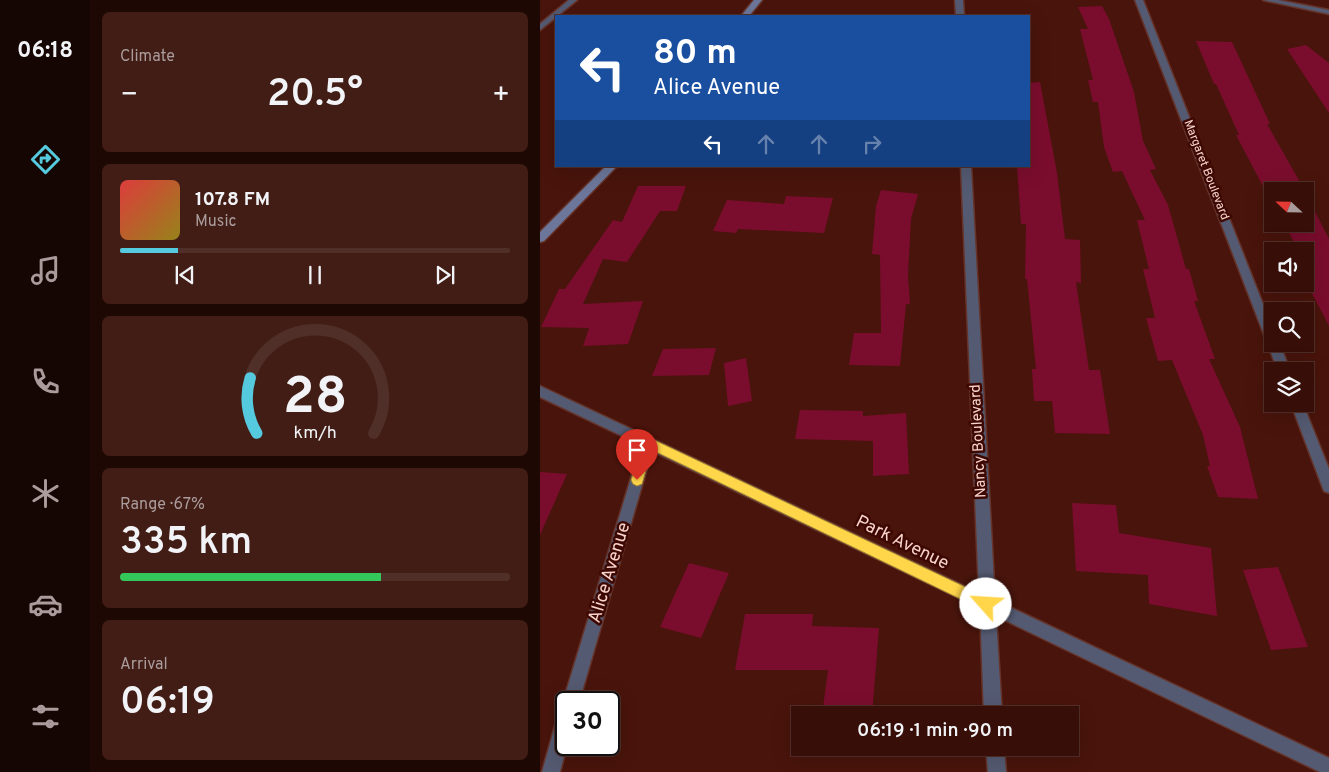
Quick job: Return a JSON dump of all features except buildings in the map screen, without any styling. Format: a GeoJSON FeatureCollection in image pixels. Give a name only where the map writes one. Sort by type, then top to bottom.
{"type":"FeatureCollection","features":[{"type":"Feature","properties":{"kind":"street"},"geometry":{"type":"LineString","coordinates":[[555,15],[573,0]]}},
{"type":"Feature","properties":{"kind":"street"},"geometry":{"type":"LineString","coordinates":[[746,15],[758,0]]}},
{"type":"Feature","properties":{"kind":"street"},"geometry":{"type":"LineString","coordinates":[[959,0],[960,15]]}},
{"type":"Feature","properties":{"kind":"street","name":"Margaret Boulevard"},"geometry":{"type":"LineString","coordinates":[[1140,0],[1264,319]]}},
{"type":"Feature","properties":{"kind":"street"},"geometry":{"type":"LineString","coordinates":[[1267,0],[1329,11]]}},
{"type":"Feature","properties":{"kind":"street"},"geometry":{"type":"LineString","coordinates":[[1321,0],[1329,11]]}},
{"type":"Feature","properties":{"kind":"street"},"geometry":{"type":"LineString","coordinates":[[540,28],[555,15]]}},
{"type":"Feature","properties":{"kind":"street"},"geometry":{"type":"LineString","coordinates":[[540,238],[611,167]]}},
{"type":"Feature","properties":{"kind":"street","name":"Nancy Boulevard"},"geometry":{"type":"LineString","coordinates":[[966,167],[992,706]]}},
{"type":"Feature","properties":{"kind":"street","name":"Park Avenue"},"geometry":{"type":"LineString","coordinates":[[540,391],[1329,767]]}},
{"type":"Feature","properties":{"kind":"street"},"geometry":{"type":"LineString","coordinates":[[1300,412],[1329,486]]}},
{"type":"Feature","properties":{"kind":"street","name":"Alice Avenue"},"geometry":{"type":"LineString","coordinates":[[574,691],[648,443]]}},
{"type":"Feature","properties":{"kind":"street"},"geometry":{"type":"LineString","coordinates":[[550,772],[555,755]]}},
{"type":"Feature","properties":{"kind":"street"},"geometry":{"type":"LineString","coordinates":[[996,756],[997,772]]}},
{"type":"Feature","properties":{"kind":"route"},"geometry":{"type":"LineString","coordinates":[[637,480],[648,443],[986,604]]}}]}
